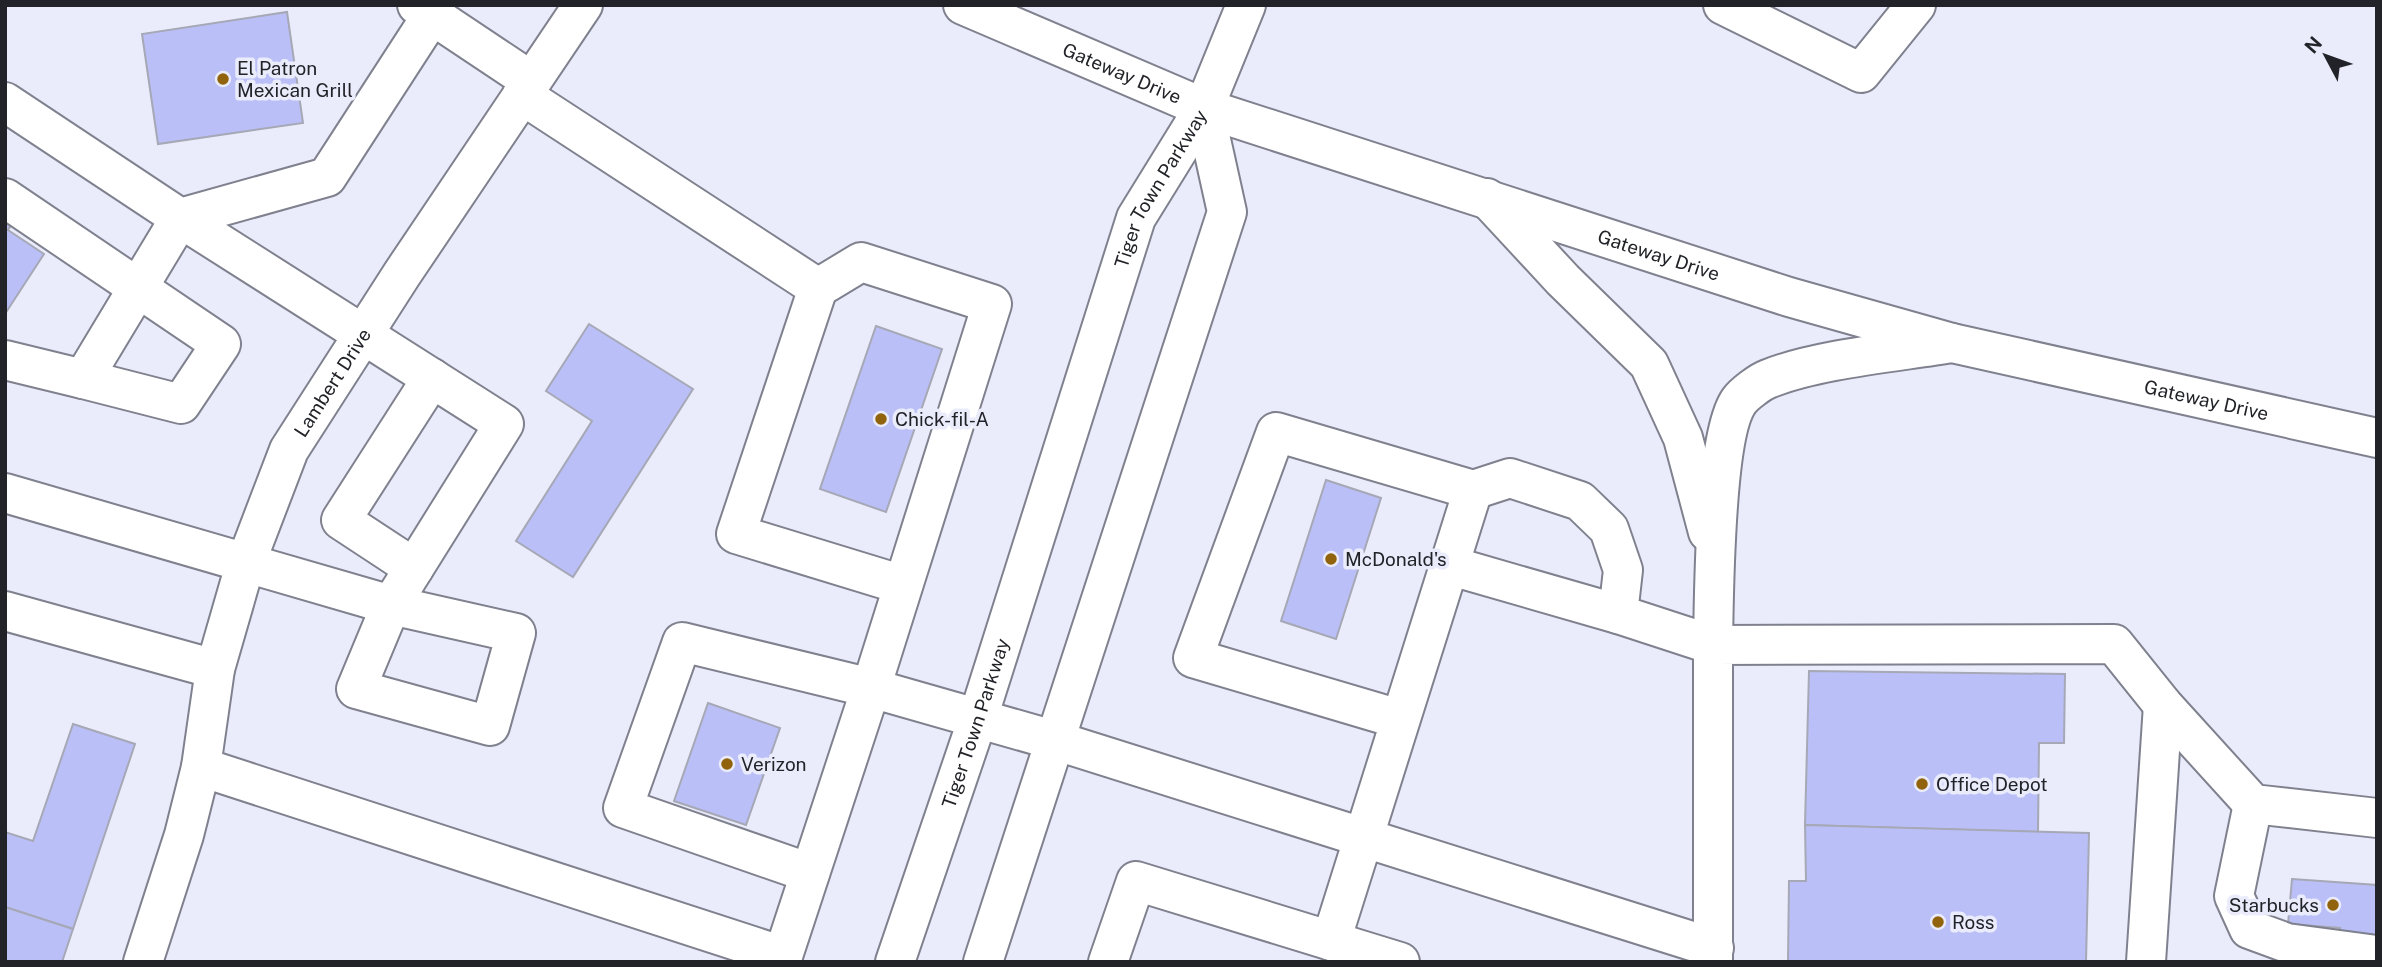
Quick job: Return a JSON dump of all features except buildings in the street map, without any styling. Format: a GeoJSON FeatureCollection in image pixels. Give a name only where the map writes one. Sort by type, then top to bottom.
{"type":"FeatureCollection","features":[{"type":"Feature","properties":{"kind":"main road","name":"Lambert Drive"},"geometry":{"type":"LineString","coordinates":[[143,962],[184,835],[201,767],[215,669],[245,565],[289,450],[583,5]]}},
{"type":"Feature","properties":{"kind":"main road","name":"Gateway Drive"},"geometry":{"type":"LineString","coordinates":[[963,5],[1204,108],[1776,293],[1952,343],[2371,438]]}},
{"type":"Feature","properties":{"kind":"main road"},"geometry":{"type":"LineString","coordinates":[[1204,108],[1246,5]]}},
{"type":"Feature","properties":{"kind":"main road"},"geometry":{"type":"LineString","coordinates":[[1723,5],[1861,73],[1916,5]]}},
{"type":"Feature","properties":{"kind":"main road"},"geometry":{"type":"LineString","coordinates":[[83,379],[180,218],[327,177],[424,10],[526,88],[818,288]]}},
{"type":"Feature","properties":{"kind":"main road"},"geometry":{"type":"LineString","coordinates":[[5,102],[180,218],[504,424],[391,605],[245,565],[5,493]]}},
{"type":"Feature","properties":{"kind":"main road","name":"Tiger Town Parkway"},"geometry":{"type":"LineString","coordinates":[[895,962],[978,718],[1136,218],[1204,108]]}},
{"type":"Feature","properties":{"kind":"main road","name":"Tiger Town Parkway"},"geometry":{"type":"LineString","coordinates":[[983,962],[1227,212],[1204,108]]}},
{"type":"Feature","properties":{"kind":"main road"},"geometry":{"type":"LineString","coordinates":[[5,198],[221,344],[181,404],[5,360]]}},
{"type":"Feature","properties":{"kind":"main road"},"geometry":{"type":"LineString","coordinates":[[1487,198],[1563,279],[1650,365],[1683,438],[1714,554]]}},
{"type":"Feature","properties":{"kind":"main road"},"geometry":{"type":"LineString","coordinates":[[201,767],[782,959],[872,688],[992,304],[861,262],[818,288],[736,534],[904,585]]}},
{"type":"Feature","properties":{"kind":"main road"},"geometry":{"type":"LineString","coordinates":[[810,873],[623,808],[682,642],[872,688],[1057,741],[1362,838],[1714,955],[1714,554],[1726,435],[1739,401],[1766,379],[1805,368],[1952,343]]}},
{"type":"Feature","properties":{"kind":"main road"},"geometry":{"type":"LineString","coordinates":[[414,568],[341,520],[432,378]]}},
{"type":"Feature","properties":{"kind":"main road"},"geometry":{"type":"LineString","coordinates":[[1399,719],[1193,658],[1276,432],[1473,490],[1510,478],[1580,501],[1609,529],[1623,570],[1618,614]]}},
{"type":"Feature","properties":{"kind":"main road"},"geometry":{"type":"LineString","coordinates":[[1331,941],[1473,490]]}},
{"type":"Feature","properties":{"kind":"main road"},"geometry":{"type":"LineString","coordinates":[[1448,565],[1618,614],[1713,645],[2114,644],[2163,705],[2253,804],[2377,818]]}},
{"type":"Feature","properties":{"kind":"main road"},"geometry":{"type":"LineString","coordinates":[[5,611],[215,669]]}},
{"type":"Feature","properties":{"kind":"main road"},"geometry":{"type":"LineString","coordinates":[[2147,962],[2163,705]]}},
{"type":"Feature","properties":{"kind":"main road"},"geometry":{"type":"LineString","coordinates":[[2253,804],[2234,896],[2249,929],[2287,943],[2377,955]]}},
{"type":"Feature","properties":{"kind":"main road"},"geometry":{"type":"LineString","coordinates":[[1108,962],[1136,881],[1400,962]]}},
{"type":"Feature","properties":{"kind":"place","name":"El Patron Mexican Grill"},"geometry":{"type":"Point","coordinates":[223,79]}},
{"type":"Feature","properties":{"kind":"place","name":"Chick-fil-A"},"geometry":{"type":"Point","coordinates":[881,419]}},
{"type":"Feature","properties":{"kind":"place","name":"McDonald's"},"geometry":{"type":"Point","coordinates":[1331,559]}},
{"type":"Feature","properties":{"kind":"place","name":"Verizon"},"geometry":{"type":"Point","coordinates":[727,764]}},
{"type":"Feature","properties":{"kind":"place","name":"Office Depot"},"geometry":{"type":"Point","coordinates":[1922,784]}},
{"type":"Feature","properties":{"kind":"place","name":"Starbucks"},"geometry":{"type":"Point","coordinates":[2333,905]}},
{"type":"Feature","properties":{"kind":"place","name":"Ross"},"geometry":{"type":"Point","coordinates":[1938,922]}}]}
